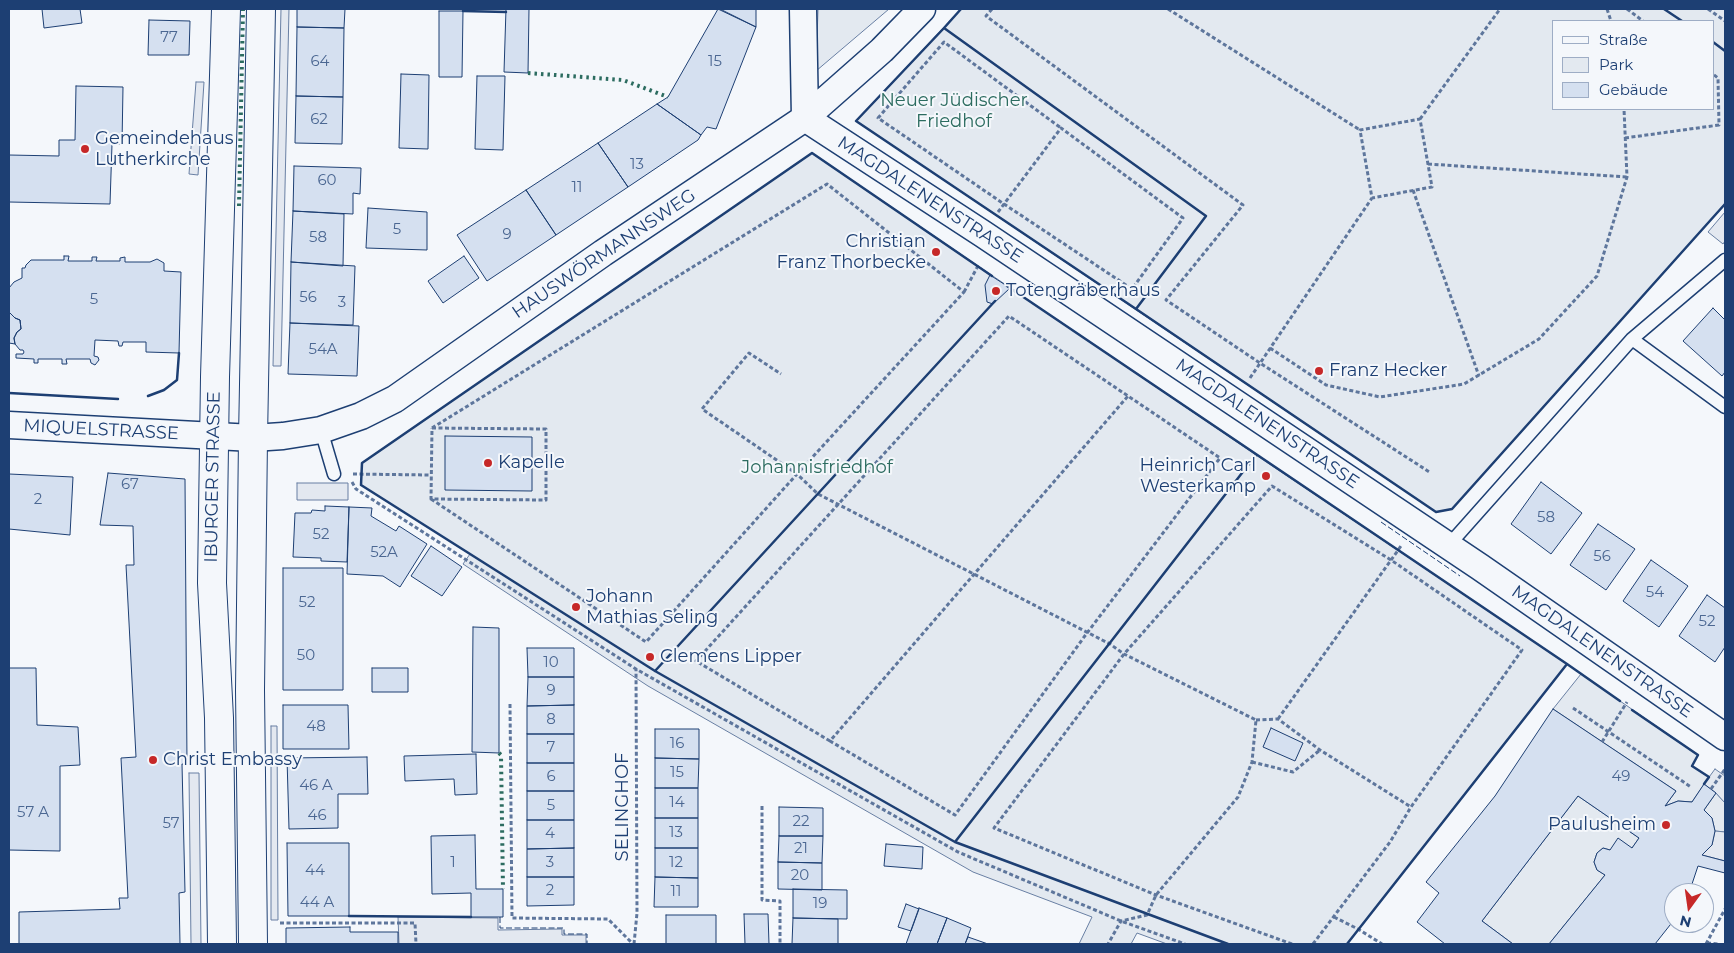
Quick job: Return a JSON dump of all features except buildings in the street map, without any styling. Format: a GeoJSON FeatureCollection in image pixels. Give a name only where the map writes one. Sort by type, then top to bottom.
{"type":"FeatureCollection","features":[{"type":"Feature","properties":{"kind":"main road","name":"IBURGER STRASSE"},"geometry":{"type":"LineString","coordinates":[[222,944],[219,718],[212,583],[214,437],[226,9]]}},
{"type":"Feature","properties":{"kind":"main road"},"geometry":{"type":"LineString","coordinates":[[252,933],[250,690],[252,438],[262,9]]}},
{"type":"Feature","properties":{"kind":"street"},"geometry":{"type":"LineString","coordinates":[[803,9],[805,118]]}},
{"type":"Feature","properties":{"kind":"street","name":"HAUSWÖRMANNSWEG"},"geometry":{"type":"LineString","coordinates":[[252,438],[283,436],[321,430],[362,416],[395,399],[603,253],[805,118],[882,50],[922,9]]}},
{"type":"Feature","properties":{"kind":"street","name":"MAGDALENENSTRASSE"},"geometry":{"type":"LineString","coordinates":[[805,118],[991,240],[1448,546],[1725,737]]}},
{"type":"Feature","properties":{"kind":"street","name":"MIQUELSTRASSE"},"geometry":{"type":"LineString","coordinates":[[9,425],[252,438]]}},
{"type":"Feature","properties":{"kind":"lane"},"geometry":{"type":"LineString","coordinates":[[1448,546],[1632,339],[1725,260]]}},
{"type":"Feature","properties":{"kind":"lane"},"geometry":{"type":"LineString","coordinates":[[1632,339],[1725,407]]}},
{"type":"Feature","properties":{"kind":"lane"},"geometry":{"type":"LineString","coordinates":[[321,430],[334,474]]}},
{"type":"Feature","properties":{"kind":"path"},"geometry":{"type":"LineString","coordinates":[[992,9],[986,16],[1243,205],[1166,300],[1431,473]]}},
{"type":"Feature","properties":{"kind":"path"},"geometry":{"type":"LineString","coordinates":[[1168,9],[1360,130],[1420,119],[1500,9]]}},
{"type":"Feature","properties":{"kind":"path"},"geometry":{"type":"LineString","coordinates":[[1627,9],[1643,20]]}},
{"type":"Feature","properties":{"kind":"path"},"geometry":{"type":"LineString","coordinates":[[1708,9],[1725,21]]}},
{"type":"Feature","properties":{"kind":"path"},"geometry":{"type":"LineString","coordinates":[[944,42],[1183,218],[1132,289],[1004,204],[878,118],[944,42]]}},
{"type":"Feature","properties":{"kind":"path"},"geometry":{"type":"LineString","coordinates":[[1625,138],[1718,125],[1718,78],[1714,75]]}},
{"type":"Feature","properties":{"kind":"path"},"geometry":{"type":"LineString","coordinates":[[1270,348],[1326,385],[1380,397],[1464,384],[1539,340],[1597,276],[1627,177],[1624,110]]}},
{"type":"Feature","properties":{"kind":"path"},"geometry":{"type":"LineString","coordinates":[[1372,198],[1432,187],[1420,119]]}},
{"type":"Feature","properties":{"kind":"path"},"geometry":{"type":"LineString","coordinates":[[996,215],[1061,128]]}},
{"type":"Feature","properties":{"kind":"path"},"geometry":{"type":"LineString","coordinates":[[1247,383],[1372,198],[1360,130]]}},
{"type":"Feature","properties":{"kind":"path"},"geometry":{"type":"LineString","coordinates":[[1428,164],[1627,177]]}},
{"type":"Feature","properties":{"kind":"path"},"geometry":{"type":"LineString","coordinates":[[432,428],[827,184],[964,292]]}},
{"type":"Feature","properties":{"kind":"path"},"geometry":{"type":"LineString","coordinates":[[1413,190],[1479,376]]}},
{"type":"Feature","properties":{"kind":"path"},"geometry":{"type":"LineString","coordinates":[[431,499],[646,642],[796,474],[964,292],[977,266]]}},
{"type":"Feature","properties":{"kind":"path"},"geometry":{"type":"LineString","coordinates":[[1010,316],[1128,396],[1220,458],[1087,632],[955,815],[696,661],[1010,316]]}},
{"type":"Feature","properties":{"kind":"path"},"geometry":{"type":"LineString","coordinates":[[781,374],[749,353],[702,409],[796,474],[818,494],[1110,644],[1124,654],[1256,720],[1278,718],[1320,750],[1412,807]]}},
{"type":"Feature","properties":{"kind":"path"},"geometry":{"type":"LineString","coordinates":[[830,741],[1128,396]]}},
{"type":"Feature","properties":{"kind":"path"},"geometry":{"type":"LineString","coordinates":[[431,499],[432,428]]}},
{"type":"Feature","properties":{"kind":"path"},"geometry":{"type":"LineString","coordinates":[[431,499],[546,500],[546,429],[432,428]]}},
{"type":"Feature","properties":{"kind":"path"},"geometry":{"type":"LineString","coordinates":[[431,475],[348,474],[356,489],[636,669],[958,852],[1121,921],[1185,944]]}},
{"type":"Feature","properties":{"kind":"path"},"geometry":{"type":"LineString","coordinates":[[1292,944],[1156,895],[994,828],[1124,654],[1272,486],[1391,560],[1522,650],[1412,807],[1390,842],[1313,944]]}},
{"type":"Feature","properties":{"kind":"path"},"geometry":{"type":"LineString","coordinates":[[1278,718],[1398,549]]}},
{"type":"Feature","properties":{"kind":"path","name":"SELINGHOF"},"geometry":{"type":"LineString","coordinates":[[633,944],[637,913],[636,669]]}},
{"type":"Feature","properties":{"kind":"path"},"geometry":{"type":"LineString","coordinates":[[1602,742],[1628,702]]}},
{"type":"Feature","properties":{"kind":"path"},"geometry":{"type":"LineString","coordinates":[[510,704],[512,918],[608,919],[633,944]]}},
{"type":"Feature","properties":{"kind":"path"},"geometry":{"type":"LineString","coordinates":[[1573,708],[1691,787]]}},
{"type":"Feature","properties":{"kind":"path"},"geometry":{"type":"LineString","coordinates":[[1108,944],[1121,921],[1147,915],[1156,895],[1238,796],[1252,762],[1256,720]]}},
{"type":"Feature","properties":{"kind":"path"},"geometry":{"type":"LineString","coordinates":[[1252,762],[1293,772],[1320,750]]}},
{"type":"Feature","properties":{"kind":"path"},"geometry":{"type":"LineString","coordinates":[[1710,789],[1725,769]]}},
{"type":"Feature","properties":{"kind":"path"},"geometry":{"type":"LineString","coordinates":[[762,806],[762,900],[780,901],[780,944]]}},
{"type":"Feature","properties":{"kind":"path"},"geometry":{"type":"LineString","coordinates":[[1718,944],[1707,944],[1725,910]]}},
{"type":"Feature","properties":{"kind":"path"},"geometry":{"type":"LineString","coordinates":[[1334,917],[1382,944]]}},
{"type":"Feature","properties":{"kind":"path"},"geometry":{"type":"LineString","coordinates":[[252,933],[415,922],[416,944]]}},
{"type":"Feature","properties":{"kind":"green space"},"geometry":{"type":"Polygon","coordinates":[[[818,9],[889,9],[816,71],[818,9]]]}},
{"type":"Feature","properties":{"kind":"green space","name":"Neuer Jüdischer Friedhof"},"geometry":{"type":"Polygon","coordinates":[[[961,9],[1725,9],[1725,204],[1452,509],[1436,512],[856,121],[961,9]]]}},
{"type":"Feature","properties":{"kind":"green space","name":"Johannisfriedhof"},"geometry":{"type":"Polygon","coordinates":[[[812,153],[1567,664],[1347,944],[1167,944],[1137,933],[1131,944],[1079,944],[1092,917],[973,872],[648,686],[463,564],[470,554],[361,485],[362,463],[812,153]]]}},
{"type":"Feature","properties":{"kind":"green space"},"geometry":{"type":"Polygon","coordinates":[[[1581,674],[1698,755],[1692,766],[1709,777],[1692,802],[1678,801],[1665,806],[1676,791],[1553,709],[1581,674]]]}},
{"type":"Feature","properties":{"kind":"green space"},"geometry":{"type":"Polygon","coordinates":[[[1716,793],[1725,803],[1725,832],[1715,831],[1712,818],[1704,810],[1716,793]]]}},
{"type":"Feature","properties":{"kind":"green space"},"geometry":{"type":"Polygon","coordinates":[[[1578,796],[1639,838],[1632,848],[1610,850],[1603,848],[1597,853],[1594,862],[1597,870],[1605,875],[1549,944],[1513,944],[1482,921],[1578,796]]]}},
{"type":"Feature","properties":{"kind":"shaded area"},"geometry":{"type":"Polygon","coordinates":[[[281,9],[289,9],[281,366],[273,366],[281,9]]]}},
{"type":"Feature","properties":{"kind":"shaded area"},"geometry":{"type":"Polygon","coordinates":[[[196,82],[204,82],[198,175],[189,174],[196,82]]]}},
{"type":"Feature","properties":{"kind":"shaded area"},"geometry":{"type":"Polygon","coordinates":[[[1725,212],[1725,241],[1723,244],[1708,232],[1725,212]]]}},
{"type":"Feature","properties":{"kind":"shaded area"},"geometry":{"type":"Polygon","coordinates":[[[297,483],[348,483],[348,500],[297,500],[297,483]]]}},
{"type":"Feature","properties":{"kind":"shaded area"},"geometry":{"type":"Polygon","coordinates":[[[271,726],[277,726],[278,920],[271,920],[271,726]]]}},
{"type":"Feature","properties":{"kind":"shaded area"},"geometry":{"type":"Polygon","coordinates":[[[1715,769],[1725,776],[1725,803],[1704,784],[1715,769]]]}},
{"type":"Feature","properties":{"kind":"shaded area"},"geometry":{"type":"Polygon","coordinates":[[[189,773],[199,773],[201,944],[191,944],[189,773]]]}},
{"type":"Feature","properties":{"kind":"shaded area"},"geometry":{"type":"Polygon","coordinates":[[[1715,831],[1725,832],[1725,861],[1702,855],[1712,845],[1715,831]]]}},
{"type":"Feature","properties":{"kind":"shaded area"},"geometry":{"type":"Polygon","coordinates":[[[398,917],[498,918],[498,930],[562,929],[562,935],[586,935],[586,944],[399,944],[398,917]]]}},
{"type":"Feature","properties":{"kind":"hedge"},"geometry":{"type":"LineString","coordinates":[[239,206],[243,9]]}},
{"type":"Feature","properties":{"kind":"hedge"},"geometry":{"type":"LineString","coordinates":[[528,73],[623,80],[668,97]]}},
{"type":"Feature","properties":{"kind":"hedge"},"geometry":{"type":"LineString","coordinates":[[499,753],[501,755],[503,889]]}},
{"type":"Feature","properties":{"kind":"fence"},"geometry":{"type":"LineString","coordinates":[[1381,522],[1460,576]]}},
{"type":"Feature","properties":{"kind":"fence"},"geometry":{"type":"LineString","coordinates":[[500,917],[500,928],[564,928],[564,934],[587,934],[587,944]]}},
{"type":"Feature","properties":{"kind":"wall"},"geometry":{"type":"LineString","coordinates":[[961,9],[944,28],[1206,216],[1136,309],[1436,512],[1452,509],[1725,204]]}},
{"type":"Feature","properties":{"kind":"wall"},"geometry":{"type":"LineString","coordinates":[[1664,9],[1680,20]]}},
{"type":"Feature","properties":{"kind":"wall"},"geometry":{"type":"LineString","coordinates":[[463,11],[506,12]]}},
{"type":"Feature","properties":{"kind":"wall"},"geometry":{"type":"LineString","coordinates":[[944,28],[1206,216],[1136,309],[856,121],[944,28]]}},
{"type":"Feature","properties":{"kind":"wall"},"geometry":{"type":"LineString","coordinates":[[1714,43],[1725,51]]}},
{"type":"Feature","properties":{"kind":"wall"},"geometry":{"type":"LineString","coordinates":[[992,276],[812,153],[362,463],[361,485],[655,671],[955,842],[1228,944]]}},
{"type":"Feature","properties":{"kind":"wall"},"geometry":{"type":"LineString","coordinates":[[1007,286],[1567,664],[1347,944]]}},
{"type":"Feature","properties":{"kind":"wall"},"geometry":{"type":"LineString","coordinates":[[655,671],[995,301]]}},
{"type":"Feature","properties":{"kind":"wall"},"geometry":{"type":"LineString","coordinates":[[148,396],[164,390],[177,380],[179,353]]}},
{"type":"Feature","properties":{"kind":"wall"},"geometry":{"type":"LineString","coordinates":[[9,393],[118,399]]}},
{"type":"Feature","properties":{"kind":"wall"},"geometry":{"type":"LineString","coordinates":[[955,842],[1256,455]]}},
{"type":"Feature","properties":{"kind":"wall"},"geometry":{"type":"LineString","coordinates":[[1567,664],[1620,701]]}},
{"type":"Feature","properties":{"kind":"wall"},"geometry":{"type":"LineString","coordinates":[[1632,710],[1698,755],[1692,766],[1709,777],[1704,784]]}},
{"type":"Feature","properties":{"kind":"wall"},"geometry":{"type":"LineString","coordinates":[[349,916],[471,917]]}},
{"type":"Feature","properties":{"kind":"place","name":"Gemeindehaus Lutherkirche"},"geometry":{"type":"Point","coordinates":[85,149]}},
{"type":"Feature","properties":{"kind":"place","name":"Christian Franz Thorbecke"},"geometry":{"type":"Point","coordinates":[936,252]}},
{"type":"Feature","properties":{"kind":"place","name":"Totengräberhaus"},"geometry":{"type":"Point","coordinates":[996,291]}},
{"type":"Feature","properties":{"kind":"place","name":"Franz Hecker"},"geometry":{"type":"Point","coordinates":[1319,371]}},
{"type":"Feature","properties":{"kind":"place","name":"Kapelle"},"geometry":{"type":"Point","coordinates":[488,463]}},
{"type":"Feature","properties":{"kind":"place","name":"Heinrich Carl Westerkamp"},"geometry":{"type":"Point","coordinates":[1266,476]}},
{"type":"Feature","properties":{"kind":"place","name":"Johann Mathias Seling"},"geometry":{"type":"Point","coordinates":[576,607]}},
{"type":"Feature","properties":{"kind":"place","name":"Clemens Lipper"},"geometry":{"type":"Point","coordinates":[650,657]}},
{"type":"Feature","properties":{"kind":"place","name":"Christ Embassy"},"geometry":{"type":"Point","coordinates":[153,760]}},
{"type":"Feature","properties":{"kind":"place","name":"Paulusheim"},"geometry":{"type":"Point","coordinates":[1666,825]}}]}
